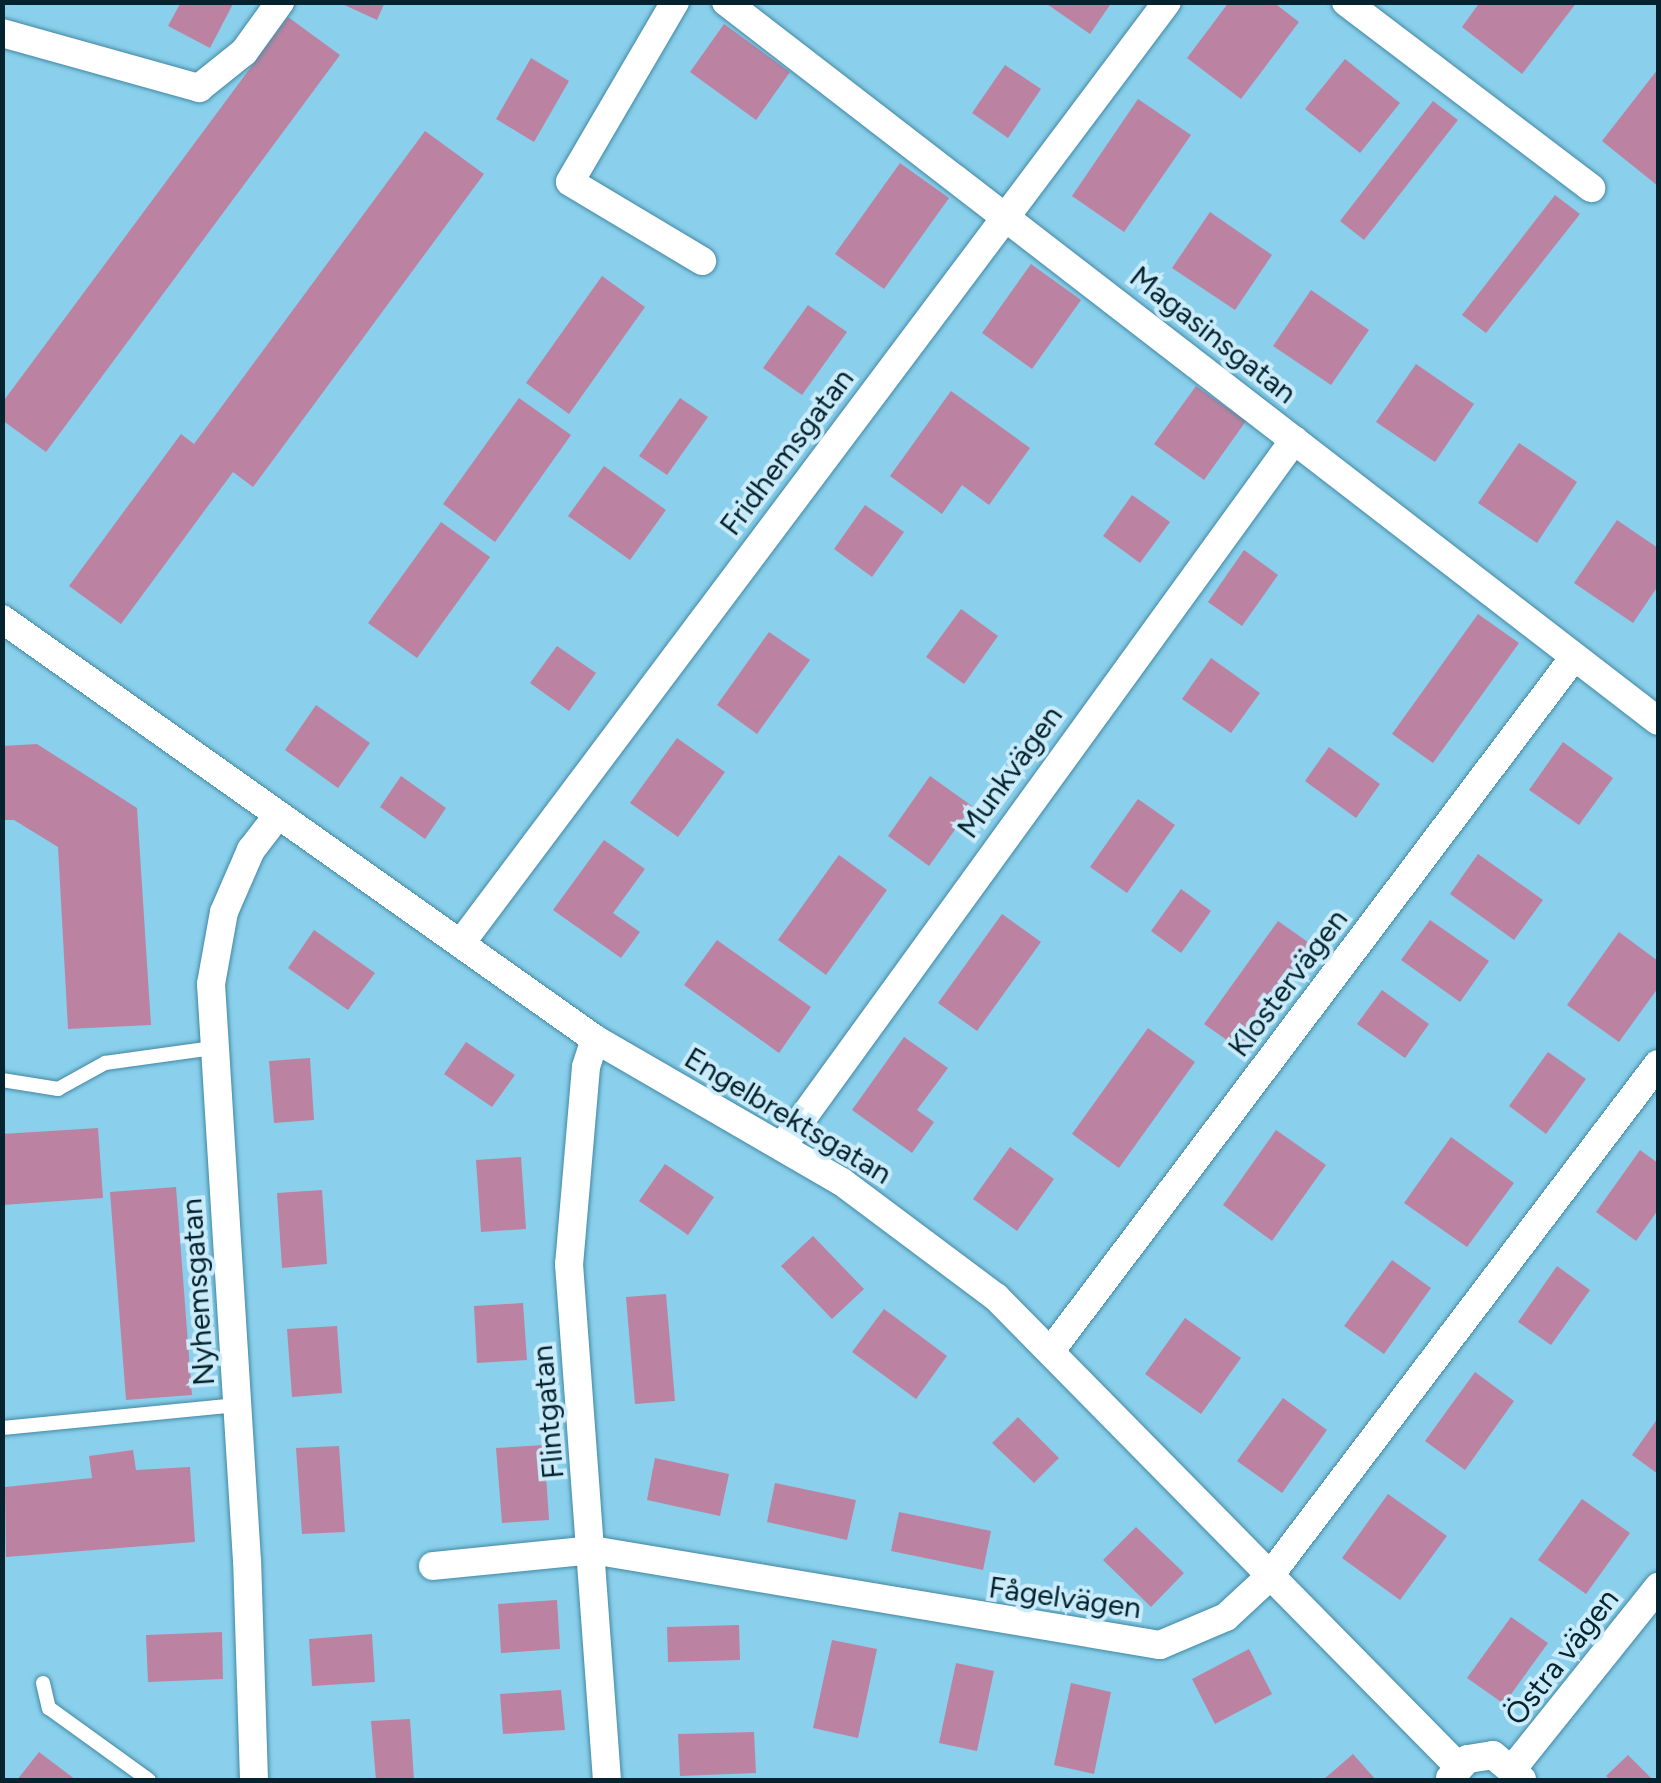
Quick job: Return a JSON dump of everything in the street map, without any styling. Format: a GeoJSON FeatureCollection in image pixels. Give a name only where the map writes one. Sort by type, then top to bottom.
{"type":"FeatureCollection","features":[{"type":"Feature","properties":{"kind":"street"},"geometry":{"type":"LineString","coordinates":[[2,32],[199,88],[244,52],[280,2]]}},
{"type":"Feature","properties":{"kind":"street"},"geometry":{"type":"LineString","coordinates":[[675,2],[570,182],[702,261]]}},
{"type":"Feature","properties":{"kind":"street","name":"Magasinsgatan"},"geometry":{"type":"LineString","coordinates":[[726,2],[1658,721]]}},
{"type":"Feature","properties":{"kind":"street","name":"Fridhemsgatan"},"geometry":{"type":"LineString","coordinates":[[462,943],[1168,2]]}},
{"type":"Feature","properties":{"kind":"street"},"geometry":{"type":"LineString","coordinates":[[1346,2],[1591,188]]}},
{"type":"Feature","properties":{"kind":"street","name":"Munkvägen"},"geometry":{"type":"LineString","coordinates":[[783,1145],[1294,440]]}},
{"type":"Feature","properties":{"kind":"street","name":"Engelbrektsgatan"},"geometry":{"type":"LineString","coordinates":[[2,618],[596,1039],[783,1145],[902,1224],[1053,1348],[1454,1773],[1480,1755],[1518,1774]]}},
{"type":"Feature","properties":{"kind":"street","name":"Klostervägen"},"geometry":{"type":"LineString","coordinates":[[1053,1348],[1574,656]]}},
{"type":"Feature","properties":{"kind":"street","name":"Nyhemsgatan"},"geometry":{"type":"LineString","coordinates":[[254,1780],[238,1405],[213,1048],[218,932],[251,850],[278,815]]}},
{"type":"Feature","properties":{"kind":"street","name":"Flintgatan"},"geometry":{"type":"LineString","coordinates":[[596,1039],[586,1067],[569,1264],[607,1780]]}},
{"type":"Feature","properties":{"kind":"street","name":"Fågelvägen"},"geometry":{"type":"LineString","coordinates":[[433,1566],[592,1550],[1160,1645],[1226,1617],[1268,1578],[1658,1064]]}},
{"type":"Feature","properties":{"kind":"street","name":"Östra vägen"},"geometry":{"type":"LineString","coordinates":[[1518,1774],[1658,1586]]}},
{"type":"Feature","properties":{"kind":"lane"},"geometry":{"type":"LineString","coordinates":[[2,1080],[58,1090],[105,1063],[213,1048]]}},
{"type":"Feature","properties":{"kind":"lane"},"geometry":{"type":"LineString","coordinates":[[2,1428],[238,1405]]}},
{"type":"Feature","properties":{"kind":"lane"},"geometry":{"type":"LineString","coordinates":[[43,1683],[49,1708],[148,1780]]}},
{"type":"Feature","properties":{"kind":"building"},"geometry":{"type":"Polygon","coordinates":[[[181,2],[234,2],[210,48],[168,26],[181,2]]]}},
{"type":"Feature","properties":{"kind":"building"},"geometry":{"type":"Polygon","coordinates":[[[338,2],[385,2],[377,20],[338,2]]]}},
{"type":"Feature","properties":{"kind":"building"},"geometry":{"type":"Polygon","coordinates":[[[1044,2],[1112,2],[1090,34],[1044,2]]]}},
{"type":"Feature","properties":{"kind":"building"},"geometry":{"type":"Polygon","coordinates":[[[1229,2],[1273,2],[1299,22],[1241,99],[1187,58],[1229,2]]]}},
{"type":"Feature","properties":{"kind":"building"},"geometry":{"type":"Polygon","coordinates":[[[1480,2],[1577,2],[1522,74],[1462,27],[1480,2]]]}},
{"type":"Feature","properties":{"kind":"building"},"geometry":{"type":"Polygon","coordinates":[[[288,17],[340,55],[46,452],[2,420],[2,403],[288,17]]]}},
{"type":"Feature","properties":{"kind":"building"},"geometry":{"type":"Polygon","coordinates":[[[724,24],[790,72],[756,120],[690,72],[724,24]]]}},
{"type":"Feature","properties":{"kind":"building"},"geometry":{"type":"Polygon","coordinates":[[[531,58],[569,81],[534,142],[496,119],[531,58]]]}},
{"type":"Feature","properties":{"kind":"building"},"geometry":{"type":"Polygon","coordinates":[[[1345,59],[1400,103],[1360,153],[1305,109],[1345,59]]]}},
{"type":"Feature","properties":{"kind":"building"},"geometry":{"type":"Polygon","coordinates":[[[1005,65],[1041,89],[1008,138],[972,113],[1005,65]]]}},
{"type":"Feature","properties":{"kind":"building"},"geometry":{"type":"Polygon","coordinates":[[[1658,69],[1658,186],[1602,141],[1658,69]]]}},
{"type":"Feature","properties":{"kind":"building"},"geometry":{"type":"Polygon","coordinates":[[[1138,99],[1191,135],[1124,232],[1072,196],[1138,99]]]}},
{"type":"Feature","properties":{"kind":"building"},"geometry":{"type":"Polygon","coordinates":[[[1433,101],[1458,120],[1364,240],[1340,221],[1433,101]]]}},
{"type":"Feature","properties":{"kind":"building"},"geometry":{"type":"Polygon","coordinates":[[[425,131],[484,174],[253,487],[233,472],[121,624],[69,586],[181,434],[194,444],[425,131]]]}},
{"type":"Feature","properties":{"kind":"building"},"geometry":{"type":"Polygon","coordinates":[[[900,163],[949,198],[884,289],[835,254],[900,163]]]}},
{"type":"Feature","properties":{"kind":"building"},"geometry":{"type":"Polygon","coordinates":[[[1555,195],[1580,214],[1486,333],[1462,315],[1555,195]]]}},
{"type":"Feature","properties":{"kind":"building"},"geometry":{"type":"Polygon","coordinates":[[[1210,212],[1272,255],[1235,310],[1172,268],[1210,212]]]}},
{"type":"Feature","properties":{"kind":"building"},"geometry":{"type":"Polygon","coordinates":[[[1031,264],[1081,300],[1032,369],[982,333],[1031,264]]]}},
{"type":"Feature","properties":{"kind":"building"},"geometry":{"type":"Polygon","coordinates":[[[602,276],[645,307],[569,414],[526,383],[602,276]]]}},
{"type":"Feature","properties":{"kind":"building"},"geometry":{"type":"Polygon","coordinates":[[[1311,290],[1369,330],[1331,385],[1273,346],[1311,290]]]}},
{"type":"Feature","properties":{"kind":"building"},"geometry":{"type":"Polygon","coordinates":[[[808,305],[847,332],[802,395],[763,368],[808,305]]]}},
{"type":"Feature","properties":{"kind":"building"},"geometry":{"type":"Polygon","coordinates":[[[1416,364],[1474,404],[1435,462],[1376,422],[1416,364]]]}},
{"type":"Feature","properties":{"kind":"building"},"geometry":{"type":"Polygon","coordinates":[[[1196,386],[1246,421],[1204,480],[1154,444],[1196,386]]]}},
{"type":"Feature","properties":{"kind":"building"},"geometry":{"type":"Polygon","coordinates":[[[951,391],[1030,448],[989,505],[962,485],[942,514],[890,476],[951,391]]]}},
{"type":"Feature","properties":{"kind":"building"},"geometry":{"type":"Polygon","coordinates":[[[519,398],[571,435],[495,542],[443,504],[519,398]]]}},
{"type":"Feature","properties":{"kind":"building"},"geometry":{"type":"Polygon","coordinates":[[[680,398],[708,417],[667,475],[639,456],[680,398]]]}},
{"type":"Feature","properties":{"kind":"building"},"geometry":{"type":"Polygon","coordinates":[[[1519,443],[1577,482],[1537,543],[1478,503],[1519,443]]]}},
{"type":"Feature","properties":{"kind":"building"},"geometry":{"type":"Polygon","coordinates":[[[604,466],[666,510],[630,560],[568,516],[604,466]]]}},
{"type":"Feature","properties":{"kind":"building"},"geometry":{"type":"Polygon","coordinates":[[[1132,495],[1170,522],[1140,563],[1103,536],[1132,495]]]}},
{"type":"Feature","properties":{"kind":"building"},"geometry":{"type":"Polygon","coordinates":[[[865,505],[904,532],[872,577],[834,549],[865,505]]]}},
{"type":"Feature","properties":{"kind":"building"},"geometry":{"type":"Polygon","coordinates":[[[1617,520],[1658,548],[1658,586],[1633,623],[1574,583],[1617,520]]]}},
{"type":"Feature","properties":{"kind":"building"},"geometry":{"type":"Polygon","coordinates":[[[441,522],[490,557],[417,658],[368,623],[441,522]]]}},
{"type":"Feature","properties":{"kind":"building"},"geometry":{"type":"Polygon","coordinates":[[[1244,550],[1278,575],[1242,626],[1208,602],[1244,550]]]}},
{"type":"Feature","properties":{"kind":"building"},"geometry":{"type":"Polygon","coordinates":[[[961,609],[998,636],[964,684],[926,657],[961,609]]]}},
{"type":"Feature","properties":{"kind":"building"},"geometry":{"type":"Polygon","coordinates":[[[1478,614],[1519,643],[1433,763],[1392,734],[1478,614]]]}},
{"type":"Feature","properties":{"kind":"building"},"geometry":{"type":"Polygon","coordinates":[[[769,632],[810,660],[757,734],[717,705],[769,632]]]}},
{"type":"Feature","properties":{"kind":"building"},"geometry":{"type":"Polygon","coordinates":[[[557,646],[596,673],[569,711],[530,683],[557,646]]]}},
{"type":"Feature","properties":{"kind":"building"},"geometry":{"type":"Polygon","coordinates":[[[1211,658],[1260,693],[1231,733],[1182,699],[1211,658]]]}},
{"type":"Feature","properties":{"kind":"building"},"geometry":{"type":"Polygon","coordinates":[[[316,705],[370,743],[338,788],[285,750],[316,705]]]}},
{"type":"Feature","properties":{"kind":"building"},"geometry":{"type":"Polygon","coordinates":[[[677,738],[725,772],[678,837],[630,803],[677,738]]]}},
{"type":"Feature","properties":{"kind":"building"},"geometry":{"type":"Polygon","coordinates":[[[1563,742],[1613,778],[1579,825],[1529,790],[1563,742]]]}},
{"type":"Feature","properties":{"kind":"building"},"geometry":{"type":"Polygon","coordinates":[[[37,744],[137,808],[151,1025],[68,1029],[58,847],[14,820],[2,820],[2,746],[37,744]]]}},
{"type":"Feature","properties":{"kind":"building"},"geometry":{"type":"Polygon","coordinates":[[[1329,747],[1380,784],[1356,818],[1305,781],[1329,747]]]}},
{"type":"Feature","properties":{"kind":"building"},"geometry":{"type":"Polygon","coordinates":[[[401,776],[446,808],[425,839],[380,807],[401,776]]]}},
{"type":"Feature","properties":{"kind":"building"},"geometry":{"type":"Polygon","coordinates":[[[930,776],[972,806],[929,866],[888,836],[930,776]]]}},
{"type":"Feature","properties":{"kind":"building"},"geometry":{"type":"Polygon","coordinates":[[[1138,799],[1175,825],[1127,893],[1090,867],[1138,799]]]}},
{"type":"Feature","properties":{"kind":"building"},"geometry":{"type":"Polygon","coordinates":[[[604,840],[645,869],[613,913],[640,932],[621,958],[553,910],[604,840]]]}},
{"type":"Feature","properties":{"kind":"building"},"geometry":{"type":"Polygon","coordinates":[[[1478,854],[1543,900],[1514,940],[1450,894],[1478,854]]]}},
{"type":"Feature","properties":{"kind":"building"},"geometry":{"type":"Polygon","coordinates":[[[839,855],[887,890],[826,975],[778,940],[839,855]]]}},
{"type":"Feature","properties":{"kind":"building"},"geometry":{"type":"Polygon","coordinates":[[[1181,889],[1211,911],[1181,953],[1151,931],[1181,889]]]}},
{"type":"Feature","properties":{"kind":"building"},"geometry":{"type":"Polygon","coordinates":[[[1002,914],[1041,942],[977,1031],[938,1003],[1002,914]]]}},
{"type":"Feature","properties":{"kind":"building"},"geometry":{"type":"Polygon","coordinates":[[[1430,920],[1489,961],[1460,1002],[1401,960],[1430,920]]]}},
{"type":"Feature","properties":{"kind":"building"},"geometry":{"type":"Polygon","coordinates":[[[1278,921],[1315,947],[1241,1050],[1204,1024],[1278,921]]]}},
{"type":"Feature","properties":{"kind":"building"},"geometry":{"type":"Polygon","coordinates":[[[314,930],[375,973],[348,1010],[288,968],[314,930]]]}},
{"type":"Feature","properties":{"kind":"building"},"geometry":{"type":"Polygon","coordinates":[[[1619,932],[1658,961],[1658,988],[1619,1042],[1567,1005],[1619,932]]]}},
{"type":"Feature","properties":{"kind":"building"},"geometry":{"type":"Polygon","coordinates":[[[717,940],[811,1007],[779,1053],[684,985],[717,940]]]}},
{"type":"Feature","properties":{"kind":"building"},"geometry":{"type":"Polygon","coordinates":[[[1382,990],[1429,1024],[1405,1058],[1357,1024],[1382,990]]]}},
{"type":"Feature","properties":{"kind":"building"},"geometry":{"type":"Polygon","coordinates":[[[1148,1028],[1195,1062],[1119,1168],[1072,1134],[1148,1028]]]}},
{"type":"Feature","properties":{"kind":"building"},"geometry":{"type":"Polygon","coordinates":[[[904,1037],[948,1068],[917,1110],[934,1122],[912,1153],[852,1110],[904,1037]]]}},
{"type":"Feature","properties":{"kind":"building"},"geometry":{"type":"Polygon","coordinates":[[[466,1042],[515,1075],[492,1107],[444,1074],[466,1042]]]}},
{"type":"Feature","properties":{"kind":"building"},"geometry":{"type":"Polygon","coordinates":[[[1548,1052],[1586,1079],[1546,1134],[1509,1106],[1548,1052]]]}},
{"type":"Feature","properties":{"kind":"building"},"geometry":{"type":"Polygon","coordinates":[[[310,1058],[314,1120],[274,1123],[269,1061],[310,1058]]]}},
{"type":"Feature","properties":{"kind":"building"},"geometry":{"type":"Polygon","coordinates":[[[98,1128],[103,1198],[2,1205],[2,1134],[98,1128]]]}},
{"type":"Feature","properties":{"kind":"building"},"geometry":{"type":"Polygon","coordinates":[[[1276,1130],[1326,1165],[1272,1241],[1223,1205],[1276,1130]]]}},
{"type":"Feature","properties":{"kind":"building"},"geometry":{"type":"Polygon","coordinates":[[[1451,1137],[1514,1183],[1467,1247],[1404,1203],[1451,1137]]]}},
{"type":"Feature","properties":{"kind":"building"},"geometry":{"type":"Polygon","coordinates":[[[1010,1147],[1054,1179],[1017,1231],[973,1199],[1010,1147]]]}},
{"type":"Feature","properties":{"kind":"building"},"geometry":{"type":"Polygon","coordinates":[[[1640,1150],[1658,1163],[1658,1210],[1636,1241],[1596,1212],[1640,1150]]]}},
{"type":"Feature","properties":{"kind":"building"},"geometry":{"type":"Polygon","coordinates":[[[521,1157],[526,1229],[481,1232],[476,1160],[521,1157]]]}},
{"type":"Feature","properties":{"kind":"building"},"geometry":{"type":"Polygon","coordinates":[[[665,1164],[714,1197],[688,1235],[639,1201],[665,1164]]]}},
{"type":"Feature","properties":{"kind":"building"},"geometry":{"type":"Polygon","coordinates":[[[176,1187],[192,1395],[126,1400],[110,1192],[176,1187]]]}},
{"type":"Feature","properties":{"kind":"building"},"geometry":{"type":"Polygon","coordinates":[[[322,1190],[327,1264],[282,1268],[277,1193],[322,1190]]]}},
{"type":"Feature","properties":{"kind":"building"},"geometry":{"type":"Polygon","coordinates":[[[813,1236],[864,1289],[832,1319],[781,1266],[813,1236]]]}},
{"type":"Feature","properties":{"kind":"building"},"geometry":{"type":"Polygon","coordinates":[[[1392,1260],[1431,1288],[1384,1354],[1344,1326],[1392,1260]]]}},
{"type":"Feature","properties":{"kind":"building"},"geometry":{"type":"Polygon","coordinates":[[[1557,1266],[1590,1290],[1551,1345],[1518,1322],[1557,1266]]]}},
{"type":"Feature","properties":{"kind":"building"},"geometry":{"type":"Polygon","coordinates":[[[666,1294],[675,1401],[635,1404],[626,1297],[666,1294]]]}},
{"type":"Feature","properties":{"kind":"building"},"geometry":{"type":"Polygon","coordinates":[[[523,1303],[527,1360],[477,1363],[474,1306],[523,1303]]]}},
{"type":"Feature","properties":{"kind":"building"},"geometry":{"type":"Polygon","coordinates":[[[884,1309],[947,1356],[916,1399],[852,1352],[884,1309]]]}},
{"type":"Feature","properties":{"kind":"building"},"geometry":{"type":"Polygon","coordinates":[[[1185,1318],[1241,1358],[1201,1414],[1145,1374],[1185,1318]]]}},
{"type":"Feature","properties":{"kind":"building"},"geometry":{"type":"Polygon","coordinates":[[[337,1326],[342,1393],[292,1397],[287,1329],[337,1326]]]}},
{"type":"Feature","properties":{"kind":"building"},"geometry":{"type":"Polygon","coordinates":[[[1475,1372],[1514,1401],[1465,1470],[1425,1441],[1475,1372]]]}},
{"type":"Feature","properties":{"kind":"building"},"geometry":{"type":"Polygon","coordinates":[[[1283,1398],[1327,1430],[1282,1493],[1237,1461],[1283,1398]]]}},
{"type":"Feature","properties":{"kind":"building"},"geometry":{"type":"Polygon","coordinates":[[[1018,1417],[1059,1458],[1034,1483],[992,1443],[1018,1417]]]}},
{"type":"Feature","properties":{"kind":"building"},"geometry":{"type":"Polygon","coordinates":[[[1658,1418],[1658,1474],[1632,1455],[1658,1418]]]}},
{"type":"Feature","properties":{"kind":"building"},"geometry":{"type":"Polygon","coordinates":[[[544,1445],[549,1520],[502,1523],[496,1448],[544,1445]]]}},
{"type":"Feature","properties":{"kind":"building"},"geometry":{"type":"Polygon","coordinates":[[[339,1446],[345,1532],[302,1534],[296,1448],[339,1446]]]}},
{"type":"Feature","properties":{"kind":"building"},"geometry":{"type":"Polygon","coordinates":[[[133,1450],[136,1470],[190,1467],[195,1542],[6,1557],[5,1487],[92,1478],[89,1456],[133,1450]]]}},
{"type":"Feature","properties":{"kind":"building"},"geometry":{"type":"Polygon","coordinates":[[[655,1458],[729,1474],[720,1516],[647,1500],[655,1458]]]}},
{"type":"Feature","properties":{"kind":"building"},"geometry":{"type":"Polygon","coordinates":[[[775,1483],[856,1500],[847,1540],[767,1522],[775,1483]]]}},
{"type":"Feature","properties":{"kind":"building"},"geometry":{"type":"Polygon","coordinates":[[[1388,1494],[1447,1536],[1400,1600],[1342,1558],[1388,1494]]]}},
{"type":"Feature","properties":{"kind":"building"},"geometry":{"type":"Polygon","coordinates":[[[1582,1499],[1630,1533],[1586,1594],[1538,1560],[1582,1499]]]}},
{"type":"Feature","properties":{"kind":"building"},"geometry":{"type":"Polygon","coordinates":[[[899,1512],[991,1531],[983,1570],[891,1551],[899,1512]]]}},
{"type":"Feature","properties":{"kind":"building"},"geometry":{"type":"Polygon","coordinates":[[[1136,1527],[1184,1573],[1151,1607],[1103,1560],[1136,1527]]]}},
{"type":"Feature","properties":{"kind":"building"},"geometry":{"type":"Polygon","coordinates":[[[557,1600],[560,1649],[501,1653],[498,1604],[557,1600]]]}},
{"type":"Feature","properties":{"kind":"building"},"geometry":{"type":"Polygon","coordinates":[[[1511,1617],[1548,1643],[1504,1704],[1467,1678],[1511,1617]]]}},
{"type":"Feature","properties":{"kind":"building"},"geometry":{"type":"Polygon","coordinates":[[[739,1625],[740,1660],[668,1662],[667,1627],[739,1625]]]}},
{"type":"Feature","properties":{"kind":"building"},"geometry":{"type":"Polygon","coordinates":[[[222,1632],[223,1679],[148,1682],[146,1635],[222,1632]]]}},
{"type":"Feature","properties":{"kind":"building"},"geometry":{"type":"Polygon","coordinates":[[[372,1634],[375,1682],[312,1686],[309,1639],[372,1634]]]}},
{"type":"Feature","properties":{"kind":"building"},"geometry":{"type":"Polygon","coordinates":[[[832,1640],[877,1649],[858,1738],[813,1728],[832,1640]]]}},
{"type":"Feature","properties":{"kind":"building"},"geometry":{"type":"Polygon","coordinates":[[[1249,1649],[1272,1694],[1215,1724],[1192,1679],[1249,1649]]]}},
{"type":"Feature","properties":{"kind":"building"},"geometry":{"type":"Polygon","coordinates":[[[956,1663],[994,1671],[977,1751],[939,1743],[956,1663]]]}},
{"type":"Feature","properties":{"kind":"building"},"geometry":{"type":"Polygon","coordinates":[[[1071,1683],[1111,1692],[1094,1774],[1054,1765],[1071,1683]]]}},
{"type":"Feature","properties":{"kind":"building"},"geometry":{"type":"Polygon","coordinates":[[[561,1690],[565,1730],[503,1734],[500,1694],[561,1690]]]}},
{"type":"Feature","properties":{"kind":"building"},"geometry":{"type":"Polygon","coordinates":[[[410,1719],[414,1780],[376,1780],[371,1721],[410,1719]]]}},
{"type":"Feature","properties":{"kind":"building"},"geometry":{"type":"Polygon","coordinates":[[[754,1732],[756,1773],[680,1776],[678,1734],[754,1732]]]}},
{"type":"Feature","properties":{"kind":"building"},"geometry":{"type":"Polygon","coordinates":[[[39,1752],[76,1780],[17,1780],[39,1752]]]}},
{"type":"Feature","properties":{"kind":"building"},"geometry":{"type":"Polygon","coordinates":[[[1353,1754],[1376,1780],[1323,1780],[1353,1754]]]}},
{"type":"Feature","properties":{"kind":"building"},"geometry":{"type":"Polygon","coordinates":[[[1628,1755],[1653,1780],[1610,1780],[1606,1776],[1628,1755]]]}}]}
